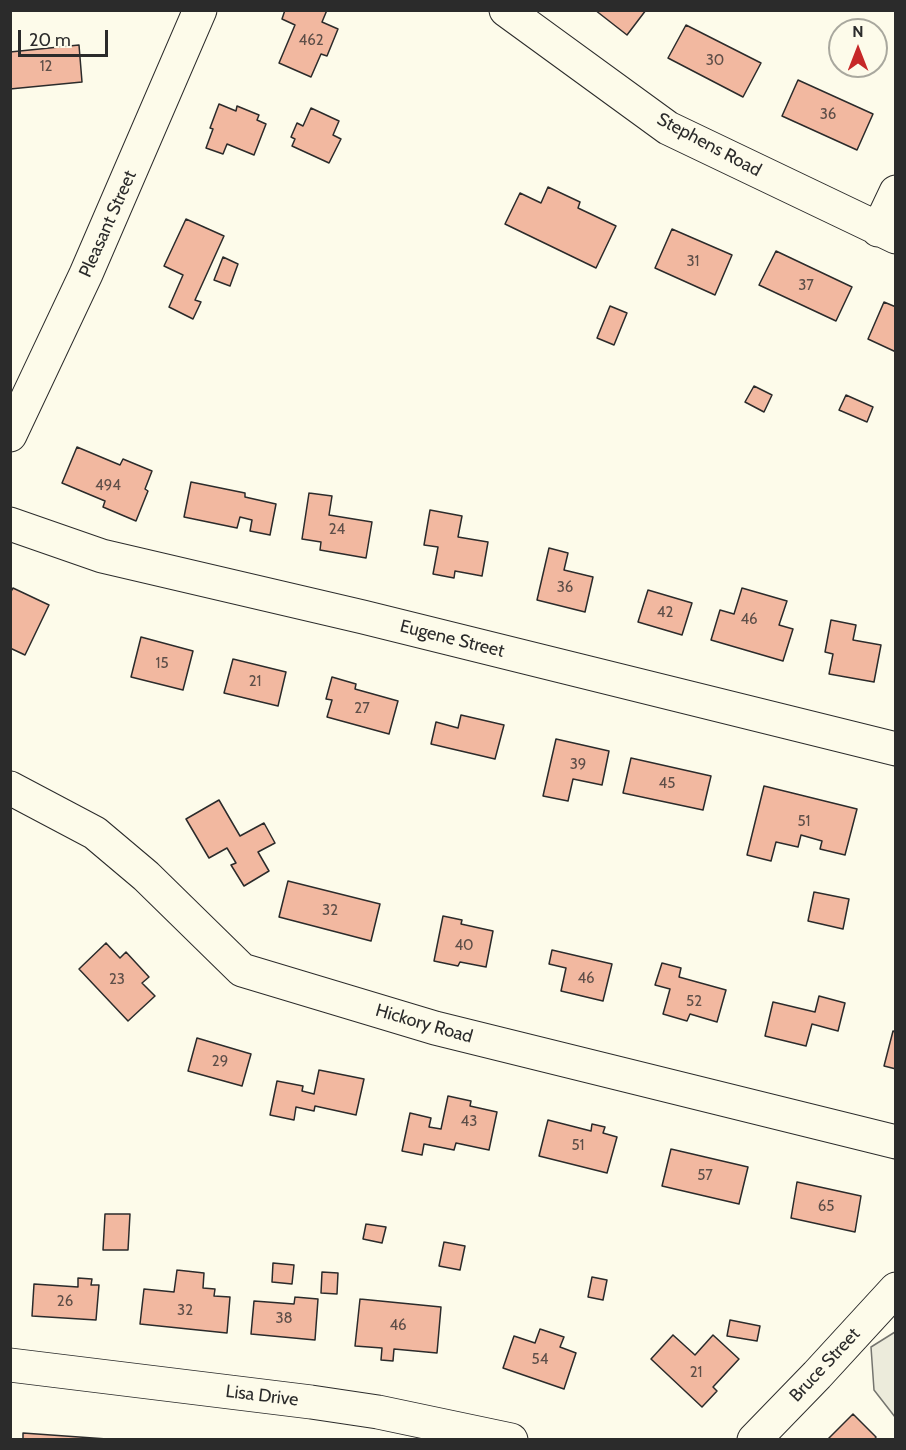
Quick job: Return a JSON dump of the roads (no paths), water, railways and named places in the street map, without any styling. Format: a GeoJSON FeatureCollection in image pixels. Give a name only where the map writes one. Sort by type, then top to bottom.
{"type":"FeatureCollection","features":[{"type":"Feature","properties":{"kind":"street","name":"Pleasant Street"},"geometry":{"type":"LineString","coordinates":[[10,435],[86,274],[201,10]]}},
{"type":"Feature","properties":{"kind":"street","name":"Stephens Road"},"geometry":{"type":"LineString","coordinates":[[506,10],[668,128],[887,233]]}},
{"type":"Feature","properties":{"kind":"street"},"geometry":{"type":"LineString","coordinates":[[887,233],[896,192]]}},
{"type":"Feature","properties":{"kind":"street","name":"Eugene Street"},"geometry":{"type":"LineString","coordinates":[[10,524],[102,556],[363,617],[896,749]]}},
{"type":"Feature","properties":{"kind":"street","name":"Hickory Road"},"geometry":{"type":"LineString","coordinates":[[10,788],[95,833],[146,876],[242,970],[435,1028],[896,1142]]}},
{"type":"Feature","properties":{"kind":"street","name":"Bruce Street"},"geometry":{"type":"LineString","coordinates":[[754,1440],[896,1289]]}},
{"type":"Feature","properties":{"kind":"street","name":"Lisa Drive"},"geometry":{"type":"LineString","coordinates":[[10,1365],[378,1412],[512,1440]]}}]}
